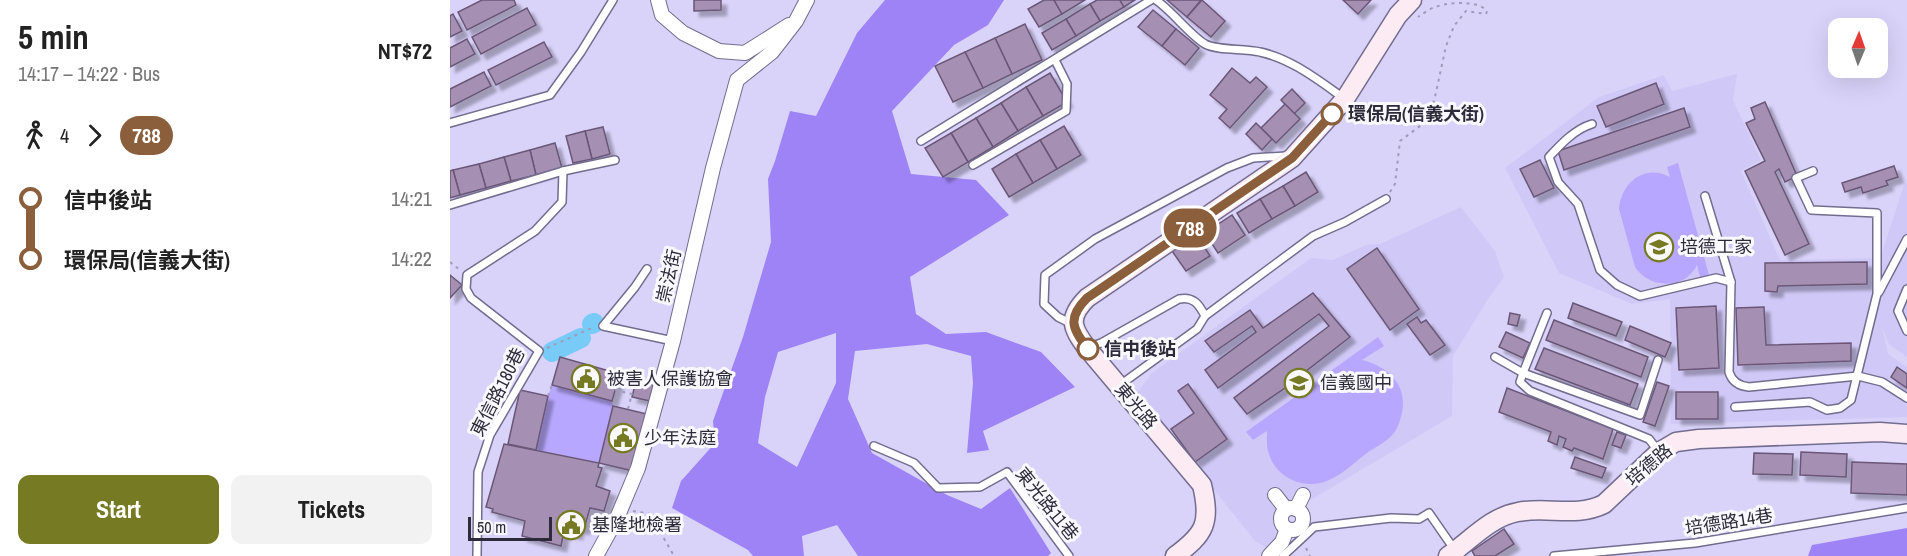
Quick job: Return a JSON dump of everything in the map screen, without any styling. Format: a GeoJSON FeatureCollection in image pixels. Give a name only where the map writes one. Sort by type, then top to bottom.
{"type":"FeatureCollection","features":[{"type":"Feature","properties":{"kind":"street"},"geometry":{"type":"LineString","coordinates":[[658,0],[662,15],[683,33],[719,51],[745,52],[796,21]]}},
{"type":"Feature","properties":{"kind":"street","name":"崇法街"},"geometry":{"type":"LineString","coordinates":[[596,556],[621,509],[638,468],[673,341],[713,168],[737,80],[772,52],[796,21],[807,0]]}},
{"type":"Feature","properties":{"kind":"street"},"geometry":{"type":"LineString","coordinates":[[1074,325],[1076,311],[1087,298],[1294,156],[1345,99],[1398,15],[1412,0]]}},
{"type":"Feature","properties":{"kind":"street","name":"東光路"},"geometry":{"type":"LineString","coordinates":[[1074,325],[1076,333],[1087,348],[1202,485],[1207,504],[1203,526],[1197,540],[1175,556]]}},
{"type":"Feature","properties":{"kind":"street","name":"培德路"},"geometry":{"type":"LineString","coordinates":[[1452,553],[1492,522],[1516,512],[1534,510],[1582,512],[1594,509],[1604,504],[1659,452],[1676,442],[1699,439],[1880,432],[1907,434]]}},
{"type":"Feature","properties":{"kind":"street"},"geometry":{"type":"LineString","coordinates":[[1275,495],[1291,509]]}},
{"type":"Feature","properties":{"kind":"street"},"geometry":{"type":"LineString","coordinates":[[1269,556],[1281,542],[1287,529],[1281,521],[1281,514],[1291,509],[1303,495]]}},
{"type":"Feature","properties":{"kind":"lane"},"geometry":{"type":"LineString","coordinates":[[450,123],[550,95],[581,52],[613,0]]}},
{"type":"Feature","properties":{"kind":"lane"},"geometry":{"type":"LineString","coordinates":[[921,141],[1151,0]]}},
{"type":"Feature","properties":{"kind":"lane"},"geometry":{"type":"LineString","coordinates":[[1156,0],[1205,44],[1219,49],[1235,48],[1261,52],[1289,61],[1345,99]]}},
{"type":"Feature","properties":{"kind":"lane"},"geometry":{"type":"LineString","coordinates":[[973,165],[1066,111],[1067,84],[1055,60]]}},
{"type":"Feature","properties":{"kind":"lane"},"geometry":{"type":"LineString","coordinates":[[1592,124],[1584,126],[1564,141],[1549,157],[1558,182],[1578,204],[1600,270],[1617,285],[1640,296],[1716,278],[1731,282]]}},
{"type":"Feature","properties":{"kind":"lane"},"geometry":{"type":"LineString","coordinates":[[1074,325],[1058,317],[1044,304],[1045,275],[1095,239],[1227,168],[1253,158],[1294,156]]}},
{"type":"Feature","properties":{"kind":"lane"},"geometry":{"type":"LineString","coordinates":[[450,205],[563,171],[615,159]]}},
{"type":"Feature","properties":{"kind":"lane"},"geometry":{"type":"LineString","coordinates":[[467,275],[535,231],[562,202],[563,171]]}},
{"type":"Feature","properties":{"kind":"lane"},"geometry":{"type":"LineString","coordinates":[[1735,407],[1810,402],[1827,410],[1840,408],[1851,400],[1877,294],[1877,213],[1811,210],[1797,178],[1813,171]]}},
{"type":"Feature","properties":{"kind":"lane"},"geometry":{"type":"LineString","coordinates":[[1705,196],[1731,282],[1729,372],[1736,383],[1749,387],[1858,376],[1882,382],[1907,398]]}},
{"type":"Feature","properties":{"kind":"lane"},"geometry":{"type":"LineString","coordinates":[[1119,386],[1197,329],[1205,316],[1313,236],[1386,200]]}},
{"type":"Feature","properties":{"kind":"lane"},"geometry":{"type":"LineString","coordinates":[[1877,294],[1907,239]]}},
{"type":"Feature","properties":{"kind":"lane"},"geometry":{"type":"LineString","coordinates":[[647,269],[603,326],[673,341]]}},
{"type":"Feature","properties":{"kind":"lane","name":"東信路180巷"},"geometry":{"type":"LineString","coordinates":[[467,275],[466,289],[471,298],[539,351],[490,435],[478,472],[477,556]]}},
{"type":"Feature","properties":{"kind":"lane"},"geometry":{"type":"LineString","coordinates":[[1907,289],[1898,311],[1907,331]]}},
{"type":"Feature","properties":{"kind":"lane"},"geometry":{"type":"LineString","coordinates":[[1087,348],[1101,343],[1179,299],[1186,298],[1196,302],[1205,316]]}},
{"type":"Feature","properties":{"kind":"lane"},"geometry":{"type":"LineString","coordinates":[[1547,313],[1520,382],[1530,391],[1649,440],[1659,452]]}},
{"type":"Feature","properties":{"kind":"lane"},"geometry":{"type":"LineString","coordinates":[[1495,357],[1523,373],[1640,415],[1658,360]]}},
{"type":"Feature","properties":{"kind":"lane","name":"東光路11巷"},"geometry":{"type":"LineString","coordinates":[[874,446],[914,463],[938,488],[980,487],[1007,472],[1069,556]]}},
{"type":"Feature","properties":{"kind":"lane","name":"培德路14巷"},"geometry":{"type":"LineString","coordinates":[[1554,556],[1695,543],[1907,508]]}},
{"type":"Feature","properties":{"kind":"lane"},"geometry":{"type":"LineString","coordinates":[[1283,556],[1314,527],[1391,518],[1419,519],[1429,513],[1452,553]]}},
{"type":"Feature","properties":{"kind":"path"},"geometry":{"type":"LineString","coordinates":[[1386,200],[1395,184],[1400,141],[1428,120],[1446,46],[1455,26],[1466,11],[1486,14],[1487,11],[1478,4],[1455,4],[1435,7],[1416,17],[1398,15]]}},
{"type":"Feature","properties":{"kind":"path"},"geometry":{"type":"LineString","coordinates":[[450,262],[467,275]]}},
{"type":"Feature","properties":{"kind":"path"},"geometry":{"type":"LineString","coordinates":[[539,351],[603,326]]}},
{"type":"Feature","properties":{"kind":"path"},"geometry":{"type":"LineString","coordinates":[[548,396],[552,385]]}},
{"type":"Feature","properties":{"kind":"path"},"geometry":{"type":"LineString","coordinates":[[615,390],[632,394],[628,409]]}},
{"type":"Feature","properties":{"kind":"path"},"geometry":{"type":"LineString","coordinates":[[621,509],[650,514],[674,556]]}},
{"type":"Feature","properties":{"kind":"shaded area"},"geometry":{"type":"Polygon","coordinates":[[[885,0],[1004,0],[988,25],[954,45],[892,111],[911,174],[976,180],[1009,215],[910,277],[916,314],[946,334],[986,332],[1041,352],[1075,387],[983,431],[989,450],[967,453],[973,383],[971,356],[927,344],[855,351],[848,399],[872,453],[947,495],[981,509],[1010,488],[1051,553],[1048,556],[858,556],[837,525],[802,536],[804,556],[753,556],[748,550],[672,508],[681,481],[715,443],[713,421],[743,337],[771,242],[768,179],[790,111],[816,116],[857,33],[885,0]],[[836,333],[778,352],[765,397],[758,443],[797,467],[836,383],[836,333]]]}},
{"type":"Feature","properties":{"kind":"shaded area","name":"培德工家"},"geometry":{"type":"Polygon","coordinates":[[[1737,74],[1733,100],[1761,160],[1741,171],[1780,260],[1880,258],[1904,185],[1907,183],[1907,357],[1889,344],[1882,327],[1888,354],[1907,367],[1907,417],[1671,424],[1670,299],[1632,304],[1559,273],[1505,168],[1599,97],[1664,75],[1672,91],[1737,74]]]}},
{"type":"Feature","properties":{"kind":"shaded area"},"geometry":{"type":"Polygon","coordinates":[[[1678,163],[1709,275],[1700,277],[1697,265],[1684,279],[1666,284],[1648,279],[1635,267],[1619,209],[1624,191],[1636,178],[1651,172],[1670,177],[1667,167],[1678,163]]]}},
{"type":"Feature","properties":{"kind":"shaded area","name":"信義國中"},"geometry":{"type":"Polygon","coordinates":[[[1461,207],[1495,251],[1504,277],[1453,356],[1452,416],[1309,501],[1295,493],[1277,513],[1277,541],[1272,551],[1255,541],[1137,393],[1152,373],[1311,258],[1333,260],[1366,245],[1380,244],[1461,207]]]}},
{"type":"Feature","properties":{"kind":"shaded area"},"geometry":{"type":"Polygon","coordinates":[[[1378,337],[1384,346],[1362,360],[1380,367],[1399,385],[1403,403],[1395,432],[1329,480],[1311,484],[1285,476],[1278,470],[1269,454],[1267,431],[1253,440],[1246,432],[1378,337]]]}},
{"type":"Feature","properties":{"kind":"shaded area"},"geometry":{"type":"Polygon","coordinates":[[[552,385],[612,401],[613,406],[599,463],[536,450],[552,385]]]}},
{"type":"Feature","properties":{"kind":"shaded area"},"geometry":{"type":"Polygon","coordinates":[[[1907,528],[1907,556],[1808,556],[1812,545],[1907,528]]]}},
{"type":"Feature","properties":{"kind":"building"},"geometry":{"type":"Polygon","coordinates":[[[482,0],[514,0],[516,5],[467,30],[458,12],[482,0]]]}},
{"type":"Feature","properties":{"kind":"building"},"geometry":{"type":"Polygon","coordinates":[[[694,0],[721,0],[721,10],[694,11],[694,0]]]}},
{"type":"Feature","properties":{"kind":"building"},"geometry":{"type":"Polygon","coordinates":[[[1044,0],[1054,0],[1062,14],[1039,27],[1028,9],[1044,0]]]}},
{"type":"Feature","properties":{"kind":"building"},"geometry":{"type":"Polygon","coordinates":[[[1054,0],[1085,0],[1062,14],[1054,0]]]}},
{"type":"Feature","properties":{"kind":"building"},"geometry":{"type":"Polygon","coordinates":[[[1097,0],[1120,0],[1124,7],[1100,21],[1090,4],[1097,0]]]}},
{"type":"Feature","properties":{"kind":"building"},"geometry":{"type":"Polygon","coordinates":[[[1120,0],[1135,0],[1124,7],[1120,0]]]}},
{"type":"Feature","properties":{"kind":"building"},"geometry":{"type":"Polygon","coordinates":[[[1167,0],[1201,0],[1187,17],[1167,0]]]}},
{"type":"Feature","properties":{"kind":"building"},"geometry":{"type":"Polygon","coordinates":[[[1202,0],[1225,21],[1211,37],[1187,17],[1202,0]]]}},
{"type":"Feature","properties":{"kind":"building"},"geometry":{"type":"Polygon","coordinates":[[[1343,0],[1371,0],[1358,14],[1343,0]]]}},
{"type":"Feature","properties":{"kind":"building"},"geometry":{"type":"Polygon","coordinates":[[[1090,4],[1100,21],[1076,36],[1066,19],[1090,4]]]}},
{"type":"Feature","properties":{"kind":"building"},"geometry":{"type":"Polygon","coordinates":[[[527,8],[536,25],[481,54],[472,37],[527,8]]]}},
{"type":"Feature","properties":{"kind":"building"},"geometry":{"type":"Polygon","coordinates":[[[1153,10],[1176,29],[1162,46],[1138,27],[1153,10]]]}},
{"type":"Feature","properties":{"kind":"building"},"geometry":{"type":"Polygon","coordinates":[[[453,14],[462,31],[450,37],[450,16],[453,14]]]}},
{"type":"Feature","properties":{"kind":"building"},"geometry":{"type":"Polygon","coordinates":[[[1066,19],[1076,36],[1052,50],[1042,33],[1066,19]]]}},
{"type":"Feature","properties":{"kind":"building"},"geometry":{"type":"Polygon","coordinates":[[[1025,24],[1042,60],[1012,74],[995,38],[1025,24]]]}},
{"type":"Feature","properties":{"kind":"building"},"geometry":{"type":"Polygon","coordinates":[[[1176,29],[1199,48],[1185,65],[1162,46],[1176,29]]]}},
{"type":"Feature","properties":{"kind":"building"},"geometry":{"type":"Polygon","coordinates":[[[995,38],[1012,74],[983,88],[965,52],[995,38]]]}},
{"type":"Feature","properties":{"kind":"building"},"geometry":{"type":"Polygon","coordinates":[[[467,39],[475,54],[450,67],[450,48],[467,39]]]}},
{"type":"Feature","properties":{"kind":"building"},"geometry":{"type":"Polygon","coordinates":[[[544,42],[552,57],[496,85],[488,70],[544,42]]]}},
{"type":"Feature","properties":{"kind":"building"},"geometry":{"type":"Polygon","coordinates":[[[965,52],[983,88],[953,102],[935,66],[965,52]]]}},
{"type":"Feature","properties":{"kind":"building"},"geometry":{"type":"Polygon","coordinates":[[[1232,68],[1250,83],[1256,77],[1267,87],[1230,128],[1219,118],[1227,109],[1210,95],[1232,68]]]}},
{"type":"Feature","properties":{"kind":"building"},"geometry":{"type":"Polygon","coordinates":[[[484,72],[491,86],[450,107],[450,89],[484,72]]]}},
{"type":"Feature","properties":{"kind":"building"},"geometry":{"type":"Polygon","coordinates":[[[1050,73],[1067,102],[1043,116],[1026,87],[1050,73]]]}},
{"type":"Feature","properties":{"kind":"building"},"geometry":{"type":"Polygon","coordinates":[[[1656,83],[1664,104],[1606,127],[1597,106],[1656,83]]]}},
{"type":"Feature","properties":{"kind":"building"},"geometry":{"type":"Polygon","coordinates":[[[1026,87],[1043,116],[1018,131],[1001,103],[1026,87]]]}},
{"type":"Feature","properties":{"kind":"building"},"geometry":{"type":"Polygon","coordinates":[[[1292,89],[1305,103],[1294,114],[1281,100],[1292,89]]]}},
{"type":"Feature","properties":{"kind":"building"},"geometry":{"type":"Polygon","coordinates":[[[1765,102],[1797,176],[1785,182],[1779,169],[1775,172],[1809,244],[1785,255],[1745,171],[1765,161],[1746,123],[1755,119],[1751,108],[1765,102]]]}},
{"type":"Feature","properties":{"kind":"building"},"geometry":{"type":"Polygon","coordinates":[[[1001,103],[1018,131],[993,147],[976,118],[1001,103]]]}},
{"type":"Feature","properties":{"kind":"building"},"geometry":{"type":"Polygon","coordinates":[[[1285,104],[1300,119],[1276,143],[1261,128],[1285,104]]]}},
{"type":"Feature","properties":{"kind":"building"},"geometry":{"type":"Polygon","coordinates":[[[1684,108],[1690,127],[1564,170],[1558,151],[1684,108]]]}},
{"type":"Feature","properties":{"kind":"building"},"geometry":{"type":"Polygon","coordinates":[[[976,118],[993,147],[968,162],[951,133],[976,118]]]}},
{"type":"Feature","properties":{"kind":"building"},"geometry":{"type":"Polygon","coordinates":[[[1256,123],[1272,139],[1262,150],[1246,134],[1256,123]]]}},
{"type":"Feature","properties":{"kind":"building"},"geometry":{"type":"Polygon","coordinates":[[[1064,126],[1081,155],[1057,169],[1040,140],[1064,126]]]}},
{"type":"Feature","properties":{"kind":"building"},"geometry":{"type":"Polygon","coordinates":[[[603,127],[610,154],[592,159],[585,131],[603,127]]]}},
{"type":"Feature","properties":{"kind":"building"},"geometry":{"type":"Polygon","coordinates":[[[585,131],[592,159],[573,163],[566,136],[585,131]]]}},
{"type":"Feature","properties":{"kind":"building"},"geometry":{"type":"Polygon","coordinates":[[[951,133],[968,162],[943,177],[925,148],[951,133]]]}},
{"type":"Feature","properties":{"kind":"building"},"geometry":{"type":"Polygon","coordinates":[[[1040,140],[1057,169],[1033,183],[1016,154],[1040,140]]]}},
{"type":"Feature","properties":{"kind":"building"},"geometry":{"type":"Polygon","coordinates":[[[555,143],[562,168],[536,175],[530,150],[555,143]]]}},
{"type":"Feature","properties":{"kind":"building"},"geometry":{"type":"Polygon","coordinates":[[[530,150],[536,175],[511,181],[504,157],[530,150]]]}},
{"type":"Feature","properties":{"kind":"building"},"geometry":{"type":"Polygon","coordinates":[[[1016,154],[1033,183],[1009,197],[992,169],[1016,154]]]}},
{"type":"Feature","properties":{"kind":"building"},"geometry":{"type":"Polygon","coordinates":[[[504,157],[511,181],[486,188],[479,164],[504,157]]]}},
{"type":"Feature","properties":{"kind":"building"},"geometry":{"type":"Polygon","coordinates":[[[1540,160],[1554,188],[1534,197],[1520,169],[1540,160]]]}},
{"type":"Feature","properties":{"kind":"building"},"geometry":{"type":"Polygon","coordinates":[[[479,164],[486,188],[460,195],[453,170],[479,164]]]}},
{"type":"Feature","properties":{"kind":"building"},"geometry":{"type":"Polygon","coordinates":[[[1894,166],[1898,177],[1886,181],[1888,185],[1863,193],[1861,187],[1845,192],[1842,183],[1894,166]]]}},
{"type":"Feature","properties":{"kind":"building"},"geometry":{"type":"Polygon","coordinates":[[[453,170],[460,195],[450,198],[450,171],[453,170]]]}},
{"type":"Feature","properties":{"kind":"building"},"geometry":{"type":"Polygon","coordinates":[[[1306,172],[1318,192],[1295,206],[1283,186],[1306,172]]]}},
{"type":"Feature","properties":{"kind":"building"},"geometry":{"type":"Polygon","coordinates":[[[1283,186],[1295,206],[1272,219],[1260,199],[1283,186]]]}},
{"type":"Feature","properties":{"kind":"building"},"geometry":{"type":"Polygon","coordinates":[[[1260,199],[1272,219],[1249,233],[1237,213],[1260,199]]]}},
{"type":"Feature","properties":{"kind":"building"},"geometry":{"type":"Polygon","coordinates":[[[1232,215],[1245,235],[1218,253],[1205,233],[1232,215]]]}},
{"type":"Feature","properties":{"kind":"building"},"geometry":{"type":"Polygon","coordinates":[[[1197,235],[1210,256],[1186,271],[1172,251],[1197,235]]]}},
{"type":"Feature","properties":{"kind":"building"},"geometry":{"type":"Polygon","coordinates":[[[1377,248],[1419,309],[1390,330],[1347,269],[1377,248]]]}},
{"type":"Feature","properties":{"kind":"building"},"geometry":{"type":"Polygon","coordinates":[[[1867,262],[1867,284],[1778,286],[1777,292],[1765,291],[1765,263],[1867,262]]]}},
{"type":"Feature","properties":{"kind":"building"},"geometry":{"type":"Polygon","coordinates":[[[450,275],[462,285],[450,298],[450,275]]]}},
{"type":"Feature","properties":{"kind":"building"},"geometry":{"type":"Polygon","coordinates":[[[1313,293],[1350,337],[1305,372],[1312,381],[1297,392],[1291,384],[1247,414],[1234,398],[1329,326],[1319,314],[1218,388],[1205,370],[1256,332],[1252,326],[1214,352],[1205,341],[1250,310],[1263,328],[1313,293]]]}},
{"type":"Feature","properties":{"kind":"building"},"geometry":{"type":"Polygon","coordinates":[[[1573,303],[1622,322],[1616,336],[1568,318],[1573,303]]]}},
{"type":"Feature","properties":{"kind":"building"},"geometry":{"type":"Polygon","coordinates":[[[1716,306],[1719,368],[1679,370],[1676,308],[1716,306]]]}},
{"type":"Feature","properties":{"kind":"building"},"geometry":{"type":"Polygon","coordinates":[[[1764,307],[1766,345],[1851,343],[1851,361],[1738,365],[1736,308],[1764,307]]]}},
{"type":"Feature","properties":{"kind":"building"},"geometry":{"type":"Polygon","coordinates":[[[1510,313],[1520,315],[1517,326],[1508,324],[1510,313]]]}},
{"type":"Feature","properties":{"kind":"building"},"geometry":{"type":"Polygon","coordinates":[[[1417,317],[1421,323],[1426,320],[1445,345],[1430,355],[1407,324],[1417,317]]]}},
{"type":"Feature","properties":{"kind":"building"},"geometry":{"type":"Polygon","coordinates":[[[1554,320],[1648,357],[1641,377],[1546,340],[1554,320]]]}},
{"type":"Feature","properties":{"kind":"building"},"geometry":{"type":"Polygon","coordinates":[[[1630,326],[1671,343],[1665,357],[1625,340],[1630,326]]]}},
{"type":"Feature","properties":{"kind":"building"},"geometry":{"type":"Polygon","coordinates":[[[1506,332],[1530,343],[1523,358],[1499,347],[1506,332]]]}},
{"type":"Feature","properties":{"kind":"building"},"geometry":{"type":"Polygon","coordinates":[[[1544,348],[1638,384],[1630,405],[1535,369],[1544,348]]]}},
{"type":"Feature","properties":{"kind":"building","name":"被害人保護協會"},"geometry":{"type":"Polygon","coordinates":[[[560,357],[620,374],[612,401],[552,385],[560,357]]]}},
{"type":"Feature","properties":{"kind":"building"},"geometry":{"type":"Polygon","coordinates":[[[1897,367],[1907,374],[1907,388],[1891,377],[1897,367]]]}},
{"type":"Feature","properties":{"kind":"building"},"geometry":{"type":"Polygon","coordinates":[[[636,381],[654,385],[650,401],[632,397],[636,381]]]}},
{"type":"Feature","properties":{"kind":"building"},"geometry":{"type":"Polygon","coordinates":[[[1657,382],[1669,386],[1655,426],[1643,422],[1657,382]]]}},
{"type":"Feature","properties":{"kind":"building"},"geometry":{"type":"Polygon","coordinates":[[[1188,384],[1227,439],[1195,462],[1171,429],[1194,413],[1178,391],[1188,384]]]}},
{"type":"Feature","properties":{"kind":"building"},"geometry":{"type":"Polygon","coordinates":[[[1507,388],[1613,429],[1603,459],[1574,448],[1572,451],[1563,447],[1566,439],[1559,436],[1557,445],[1548,441],[1551,432],[1499,412],[1507,388]]]}},
{"type":"Feature","properties":{"kind":"building"},"geometry":{"type":"Polygon","coordinates":[[[520,390],[548,396],[536,450],[508,444],[520,390]]]}},
{"type":"Feature","properties":{"kind":"building"},"geometry":{"type":"Polygon","coordinates":[[[1676,392],[1718,392],[1718,419],[1676,419],[1676,392]]]}},
{"type":"Feature","properties":{"kind":"building","name":"少年法庭"},"geometry":{"type":"Polygon","coordinates":[[[613,406],[647,414],[633,471],[599,463],[613,406]]]}},
{"type":"Feature","properties":{"kind":"building"},"geometry":{"type":"Polygon","coordinates":[[[1617,432],[1626,435],[1621,448],[1612,445],[1617,432]]]}},
{"type":"Feature","properties":{"kind":"building"},"geometry":{"type":"Polygon","coordinates":[[[504,444],[599,463],[598,467],[602,468],[596,486],[610,491],[604,511],[590,508],[584,529],[578,528],[577,534],[564,531],[561,546],[522,536],[525,521],[492,512],[493,509],[486,507],[504,444]]]}},
{"type":"Feature","properties":{"kind":"building"},"geometry":{"type":"Polygon","coordinates":[[[1801,452],[1847,454],[1846,477],[1800,475],[1801,452]]]}},
{"type":"Feature","properties":{"kind":"building"},"geometry":{"type":"Polygon","coordinates":[[[1754,453],[1793,454],[1792,475],[1753,474],[1754,453]]]}},
{"type":"Feature","properties":{"kind":"building"},"geometry":{"type":"Polygon","coordinates":[[[1575,457],[1606,468],[1602,478],[1571,468],[1575,457]]]}},
{"type":"Feature","properties":{"kind":"building"},"geometry":{"type":"Polygon","coordinates":[[[1852,462],[1907,464],[1907,495],[1851,493],[1852,462]]]}},
{"type":"Feature","properties":{"kind":"building"},"geometry":{"type":"Polygon","coordinates":[[[1504,529],[1514,544],[1495,556],[1475,556],[1472,551],[1504,529]]]}},
{"type":"Feature","properties":{"kind":"waterway"},"geometry":{"type":"LineString","coordinates":[[552,352],[581,338]]}},
{"type":"Feature","properties":{"kind":"bus line","name":"788"},"geometry":{"type":"LineString","coordinates":[[1088,349],[1076,333],[1074,325],[1076,311],[1087,298],[1292,158],[1332,114]]}},
{"type":"Feature","properties":{"kind":"place","name":"環保局(信義大街)"},"geometry":{"type":"Point","coordinates":[1332,114]}},
{"type":"Feature","properties":{"kind":"place","name":"培德工家"},"geometry":{"type":"Point","coordinates":[1659,247]}},
{"type":"Feature","properties":{"kind":"place","name":"信中後站"},"geometry":{"type":"Point","coordinates":[1088,349]}},
{"type":"Feature","properties":{"kind":"place","name":"被害人保護協會"},"geometry":{"type":"Point","coordinates":[586,379]}},
{"type":"Feature","properties":{"kind":"place","name":"信義國中"},"geometry":{"type":"Point","coordinates":[1299,383]}},
{"type":"Feature","properties":{"kind":"place","name":"少年法庭"},"geometry":{"type":"Point","coordinates":[623,438]}},
{"type":"Feature","properties":{"kind":"place","name":"基隆地檢署"},"geometry":{"type":"Point","coordinates":[571,525]}}]}
